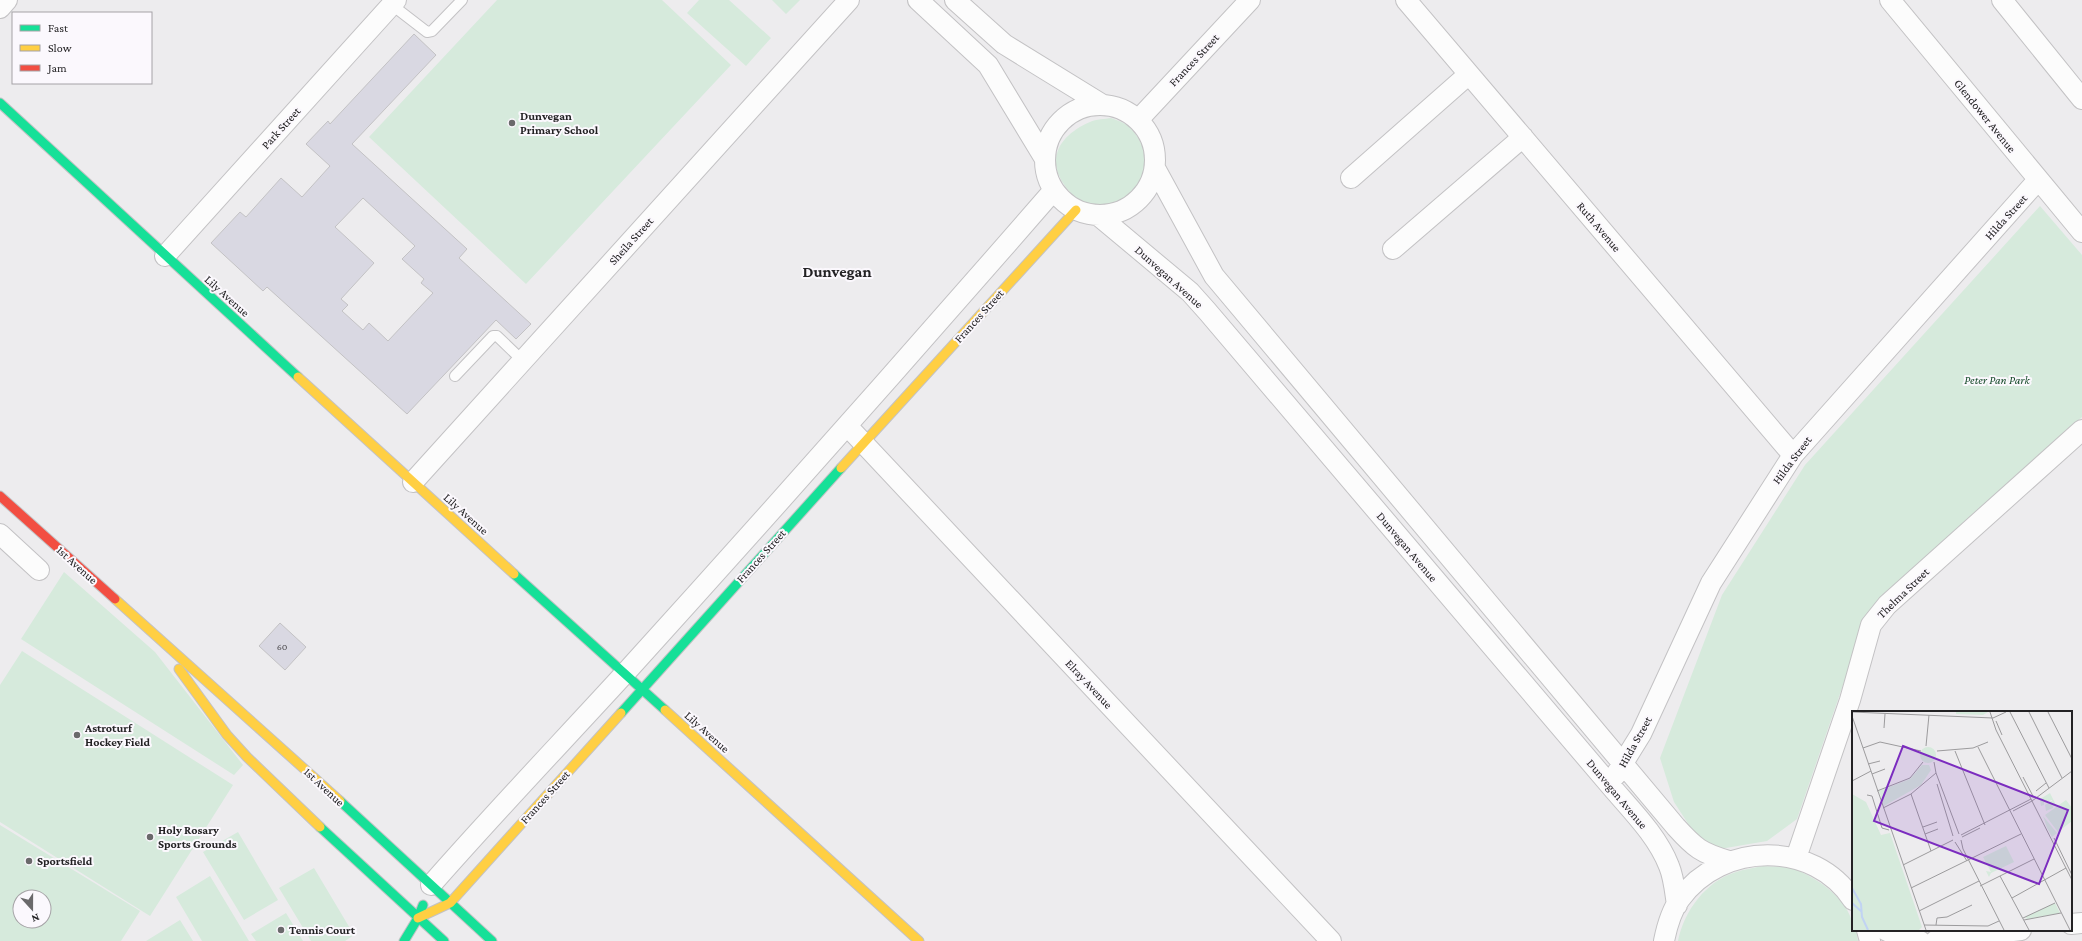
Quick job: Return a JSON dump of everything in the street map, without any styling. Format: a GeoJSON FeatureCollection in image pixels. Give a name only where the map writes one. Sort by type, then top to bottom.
{"type":"FeatureCollection","features":[{"type":"Feature","properties":{"kind":"street"},"geometry":{"type":"LineString","coordinates":[[0,8],[7,0]]}},
{"type":"Feature","properties":{"kind":"street","name":"Sheila Street"},"geometry":{"type":"LineString","coordinates":[[413,482],[849,0]]}},
{"type":"Feature","properties":{"kind":"street"},"geometry":{"type":"LineString","coordinates":[[918,0],[988,65],[1045,159]]}},
{"type":"Feature","properties":{"kind":"street"},"geometry":{"type":"LineString","coordinates":[[955,0],[1004,44],[1103,105]]}},
{"type":"Feature","properties":{"kind":"street","name":"Frances Street"},"geometry":{"type":"LineString","coordinates":[[1138,120],[1250,0]]}},
{"type":"Feature","properties":{"kind":"street","name":"Ruth Avenue"},"geometry":{"type":"LineString","coordinates":[[1406,0],[1793,455]]}},
{"type":"Feature","properties":{"kind":"street","name":"Glendower Avenue"},"geometry":{"type":"LineString","coordinates":[[1890,0],[2038,180],[2080,224]]}},
{"type":"Feature","properties":{"kind":"street"},"geometry":{"type":"LineString","coordinates":[[2002,0],[2082,99]]}},
{"type":"Feature","properties":{"kind":"street","name":"Park Street"},"geometry":{"type":"LineString","coordinates":[[165,256],[394,2]]}},
{"type":"Feature","properties":{"kind":"street"},"geometry":{"type":"LineString","coordinates":[[988,65],[1004,44]]}},
{"type":"Feature","properties":{"kind":"street"},"geometry":{"type":"LineString","coordinates":[[1351,178],[1469,74]]}},
{"type":"Feature","properties":{"kind":"street","name":"Lily Avenue"},"geometry":{"type":"LineString","coordinates":[[0,103],[165,256],[919,941]]}},
{"type":"Feature","properties":{"kind":"street"},"geometry":{"type":"LineString","coordinates":[[1103,105],[1116,107],[1128,112],[1138,120],[1151,140],[1155,150],[1156,168],[1151,183],[1142,197],[1130,207],[1115,214],[1099,216],[1076,210],[1063,202],[1054,191],[1047,175],[1045,159],[1051,137],[1057,126],[1069,114],[1086,107],[1103,105]]}},
{"type":"Feature","properties":{"kind":"street"},"geometry":{"type":"LineString","coordinates":[[1393,249],[1523,137]]}},
{"type":"Feature","properties":{"kind":"street","name":"Dunvegan Avenue"},"geometry":{"type":"LineString","coordinates":[[1156,168],[1214,276],[1467,576],[1623,765],[1695,847],[1709,855],[1729,860]]}},
{"type":"Feature","properties":{"kind":"street","name":"Hilda Street"},"geometry":{"type":"LineString","coordinates":[[1609,784],[1623,765],[1641,734],[1711,583],[1793,455],[2038,180]]}},
{"type":"Feature","properties":{"kind":"street","name":"Frances Street"},"geometry":{"type":"LineString","coordinates":[[428,892],[491,817],[625,673],[848,426],[1054,191]]}},
{"type":"Feature","properties":{"kind":"street","name":"Frances Street"},"geometry":{"type":"LineString","coordinates":[[450,903],[863,443],[1076,210]]}},
{"type":"Feature","properties":{"kind":"street","name":"Dunvegan Avenue"},"geometry":{"type":"LineString","coordinates":[[1099,216],[1190,292],[1609,784],[1644,826],[1663,852],[1671,872],[1677,904]]}},
{"type":"Feature","properties":{"kind":"street"},"geometry":{"type":"LineString","coordinates":[[1190,292],[1214,276]]}},
{"type":"Feature","properties":{"kind":"street"},"geometry":{"type":"LineString","coordinates":[[1274,390],[1295,372]]}},
{"type":"Feature","properties":{"kind":"street","name":"Elray Avenue"},"geometry":{"type":"LineString","coordinates":[[848,426],[1331,941]]}},
{"type":"Feature","properties":{"kind":"street","name":"Thelma Street"},"geometry":{"type":"LineString","coordinates":[[1796,858],[1850,700],[1871,625],[1887,606],[2082,430]]}},
{"type":"Feature","properties":{"kind":"street"},"geometry":{"type":"LineString","coordinates":[[1365,497],[1385,480]]}},
{"type":"Feature","properties":{"kind":"street","name":"1st Avenue"},"geometry":{"type":"LineString","coordinates":[[0,496],[153,635],[282,747],[428,892],[450,903],[492,941]]}},
{"type":"Feature","properties":{"kind":"street"},"geometry":{"type":"LineString","coordinates":[[0,534],[39,570]]}},
{"type":"Feature","properties":{"kind":"street"},"geometry":{"type":"LineString","coordinates":[[1446,593],[1467,576]]}},
{"type":"Feature","properties":{"kind":"street","name":"1st Avenue"},"geometry":{"type":"LineString","coordinates":[[153,635],[227,735],[242,751],[444,941]]}},
{"type":"Feature","properties":{"kind":"street"},"geometry":{"type":"LineString","coordinates":[[1664,941],[1668,924],[1677,904],[1702,876],[1729,860],[1761,854],[1796,858],[1823,869],[1846,889],[1852,898]]}},
{"type":"Feature","properties":{"kind":"street"},"geometry":{"type":"LineString","coordinates":[[404,941],[418,918],[428,892]]}},
{"type":"Feature","properties":{"kind":"street"},"geometry":{"type":"LineString","coordinates":[[418,918],[450,903]]}},
{"type":"Feature","properties":{"kind":"street"},"geometry":{"type":"LineString","coordinates":[[2072,924],[2082,923]]}},
{"type":"Feature","properties":{"kind":"street"},"geometry":{"type":"LineString","coordinates":[[1867,931],[1870,941]]}},
{"type":"Feature","properties":{"kind":"street"},"geometry":{"type":"LineString","coordinates":[[1887,931],[1896,935],[1920,941]]}},
{"type":"Feature","properties":{"kind":"street"},"geometry":{"type":"LineString","coordinates":[[1935,941],[2013,931]]}},
{"type":"Feature","properties":{"kind":"lane"},"geometry":{"type":"LineString","coordinates":[[394,2],[427,32],[432,31],[462,0]]}},
{"type":"Feature","properties":{"kind":"lane"},"geometry":{"type":"LineString","coordinates":[[455,376],[492,336],[497,336],[523,361]]}},
{"type":"Feature","properties":{"kind":"green space"},"geometry":{"type":"Polygon","coordinates":[[[497,0],[662,0],[731,65],[526,284],[369,137],[497,0]]]}},
{"type":"Feature","properties":{"kind":"green space"},"geometry":{"type":"Polygon","coordinates":[[[699,0],[729,0],[771,38],[746,66],[687,13],[699,0]]]}},
{"type":"Feature","properties":{"kind":"green space"},"geometry":{"type":"Polygon","coordinates":[[[772,0],[800,0],[786,14],[772,0]]]}},
{"type":"Feature","properties":{"kind":"green space"},"geometry":{"type":"Polygon","coordinates":[[[1111,118],[1126,125],[1133,130],[1137,136],[1147,157],[1147,172],[1144,179],[1127,200],[1114,205],[1091,205],[1079,200],[1063,183],[1058,173],[1056,163],[1057,154],[1060,146],[1072,132],[1095,120],[1111,118]]]}},
{"type":"Feature","properties":{"kind":"green space","name":"Peter Pan Park"},"geometry":{"type":"Polygon","coordinates":[[[2040,206],[2082,255],[2082,417],[1866,618],[1797,819],[1767,841],[1720,849],[1698,839],[1674,802],[1660,758],[1722,595],[1805,465],[2040,206]]]}},
{"type":"Feature","properties":{"kind":"green space"},"geometry":{"type":"Polygon","coordinates":[[[64,572],[155,652],[243,765],[234,775],[21,639],[64,572]]]}},
{"type":"Feature","properties":{"kind":"green space","name":"Astroturf Hockey Field"},"geometry":{"type":"Polygon","coordinates":[[[22,651],[233,785],[150,916],[0,822],[0,685],[22,651]]]}},
{"type":"Feature","properties":{"kind":"green space","name":"Sportsfield"},"geometry":{"type":"Polygon","coordinates":[[[0,825],[140,911],[121,941],[0,941],[0,825]]]}},
{"type":"Feature","properties":{"kind":"green space"},"geometry":{"type":"Polygon","coordinates":[[[238,832],[278,900],[244,920],[203,852],[238,832]]]}},
{"type":"Feature","properties":{"kind":"green space"},"geometry":{"type":"Polygon","coordinates":[[[1763,866],[1783,867],[1794,869],[1813,878],[1832,892],[1841,901],[1851,920],[1852,931],[1856,931],[1858,941],[1678,941],[1685,919],[1698,899],[1715,882],[1725,876],[1739,871],[1763,866]]]}},
{"type":"Feature","properties":{"kind":"green space"},"geometry":{"type":"Polygon","coordinates":[[[314,868],[354,935],[345,941],[311,941],[279,888],[314,868]]]}},
{"type":"Feature","properties":{"kind":"green space"},"geometry":{"type":"Polygon","coordinates":[[[210,876],[249,941],[202,941],[176,897],[210,876]]]}},
{"type":"Feature","properties":{"kind":"green space"},"geometry":{"type":"Polygon","coordinates":[[[286,913],[303,941],[256,941],[251,934],[286,913]]]}},
{"type":"Feature","properties":{"kind":"green space"},"geometry":{"type":"Polygon","coordinates":[[[180,920],[193,941],[146,941],[180,920]]]}},
{"type":"Feature","properties":{"kind":"building"},"geometry":{"type":"Polygon","coordinates":[[[414,34],[436,55],[352,144],[467,249],[459,258],[531,324],[516,339],[496,320],[407,414],[267,287],[263,291],[211,243],[240,212],[246,217],[281,178],[302,197],[330,166],[306,144],[328,121],[330,124],[414,34]],[[363,198],[335,227],[374,263],[341,299],[348,305],[342,311],[363,330],[369,323],[388,341],[433,293],[421,283],[424,279],[402,259],[415,246],[363,198]]]}},
{"type":"Feature","properties":{"kind":"building"},"geometry":{"type":"Polygon","coordinates":[[[280,623],[306,647],[285,670],[259,646],[280,623]]]}},
{"type":"Feature","properties":{"kind":"traffic: fast"},"geometry":{"type":"LineString","coordinates":[[0,103],[298,377]]}},
{"type":"Feature","properties":{"kind":"traffic: fast"},"geometry":{"type":"LineString","coordinates":[[621,713],[841,468]]}},
{"type":"Feature","properties":{"kind":"traffic: fast"},"geometry":{"type":"LineString","coordinates":[[514,574],[665,710]]}},
{"type":"Feature","properties":{"kind":"traffic: fast"},"geometry":{"type":"LineString","coordinates":[[340,801],[492,941]]}},
{"type":"Feature","properties":{"kind":"traffic: fast"},"geometry":{"type":"LineString","coordinates":[[320,827],[444,941]]}},
{"type":"Feature","properties":{"kind":"traffic: fast"},"geometry":{"type":"LineString","coordinates":[[404,941],[418,918],[423,905]]}},
{"type":"Feature","properties":{"kind":"traffic: slow"},"geometry":{"type":"LineString","coordinates":[[841,468],[1076,210]]}},
{"type":"Feature","properties":{"kind":"traffic: slow"},"geometry":{"type":"LineString","coordinates":[[298,377],[514,574]]}},
{"type":"Feature","properties":{"kind":"traffic: slow"},"geometry":{"type":"LineString","coordinates":[[115,599],[340,801]]}},
{"type":"Feature","properties":{"kind":"traffic: slow"},"geometry":{"type":"LineString","coordinates":[[179,669],[227,735],[247,757],[320,827]]}},
{"type":"Feature","properties":{"kind":"traffic: slow"},"geometry":{"type":"LineString","coordinates":[[665,710],[919,941]]}},
{"type":"Feature","properties":{"kind":"traffic: slow"},"geometry":{"type":"LineString","coordinates":[[418,918],[450,903],[621,713]]}},
{"type":"Feature","properties":{"kind":"traffic: jam"},"geometry":{"type":"LineString","coordinates":[[0,496],[115,599]]}},
{"type":"Feature","properties":{"kind":"place","name":"Dunvegan Primary School"},"geometry":{"type":"Point","coordinates":[512,123]}},
{"type":"Feature","properties":{"kind":"place","name":"Astroturf Hockey Field"},"geometry":{"type":"Point","coordinates":[77,735]}},
{"type":"Feature","properties":{"kind":"place","name":"Holy Rosary Sports Grounds"},"geometry":{"type":"Point","coordinates":[150,837]}},
{"type":"Feature","properties":{"kind":"place","name":"Sportsfield"},"geometry":{"type":"Point","coordinates":[29,861]}},
{"type":"Feature","properties":{"kind":"place","name":"Tennis Court"},"geometry":{"type":"Point","coordinates":[281,930]}},
{"type":"Feature","properties":{"kind":"district","name":"Dunvegan"},"geometry":{"type":"Point","coordinates":[837,271]}}]}
